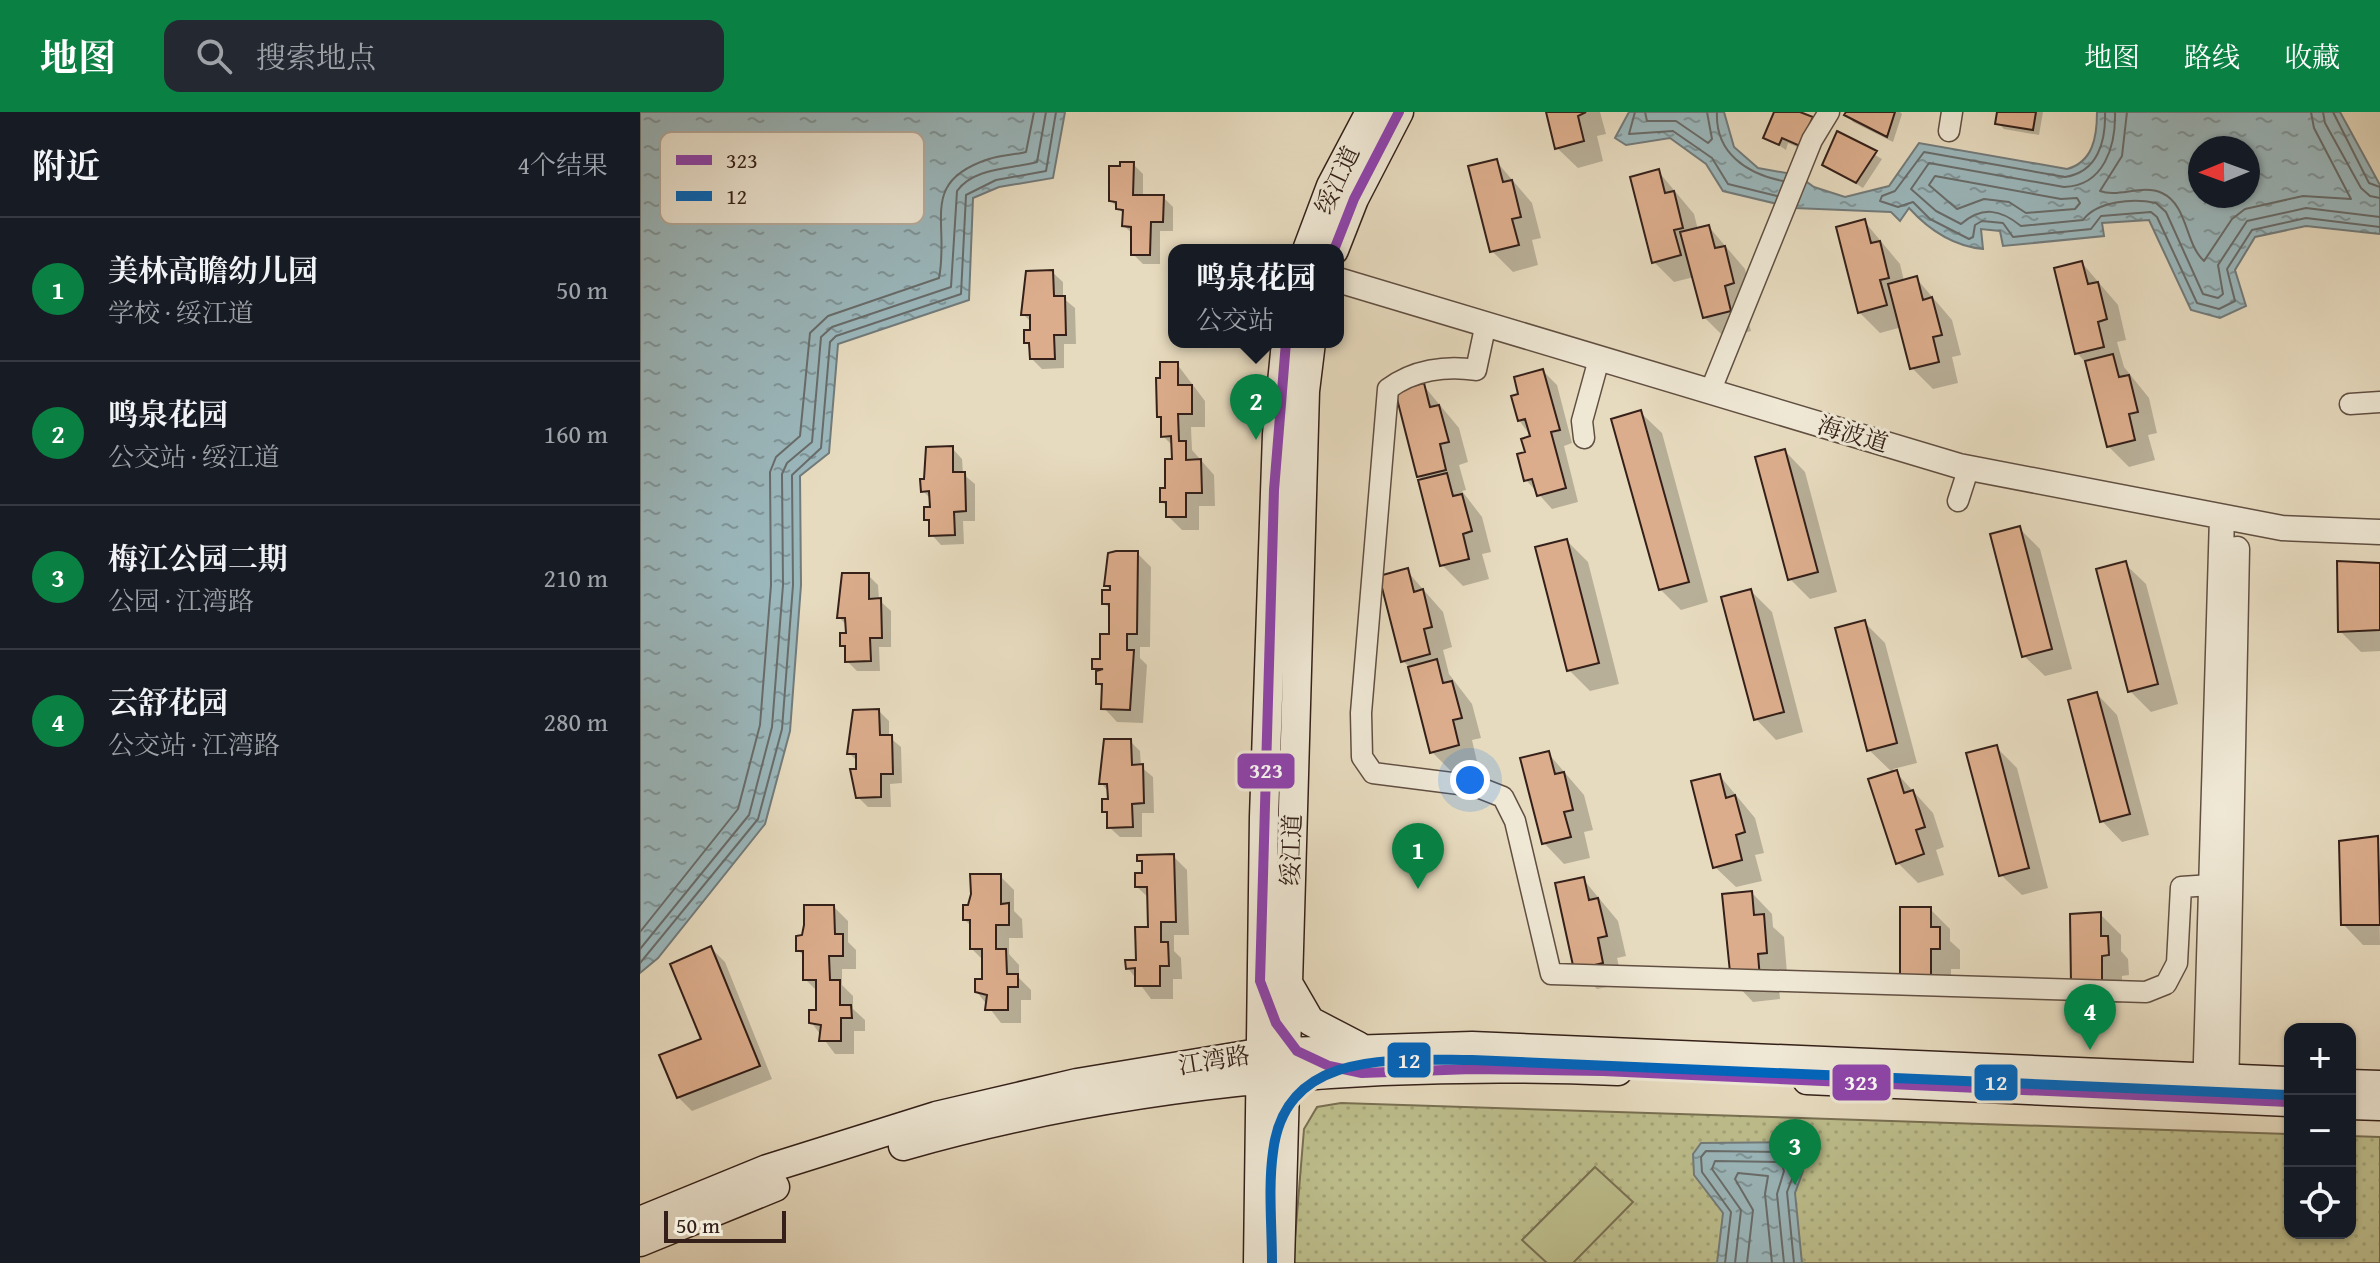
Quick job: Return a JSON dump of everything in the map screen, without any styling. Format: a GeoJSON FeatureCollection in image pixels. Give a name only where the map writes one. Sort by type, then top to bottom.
{"type":"FeatureCollection","features":[{"type":"Feature","properties":{"kind":"main road","name":"绥江道"},"geometry":{"type":"LineString","coordinates":[[1309,244],[1331,186],[1370,112]]}},
{"type":"Feature","properties":{"kind":"main road","name":"绥江道"},"geometry":{"type":"LineString","coordinates":[[1336,244],[1354,199],[1399,112]]}},
{"type":"Feature","properties":{"kind":"main road","name":"绥江道"},"geometry":{"type":"LineString","coordinates":[[1274,981],[1274,490],[1286,348]]}},
{"type":"Feature","properties":{"kind":"main road","name":"绥江道"},"geometry":{"type":"LineString","coordinates":[[1274,981],[1305,391],[1310,348]]}},
{"type":"Feature","properties":{"kind":"main road"},"geometry":{"type":"LineString","coordinates":[[1258,1263],[1271,1145],[1285,1064],[1267,1004],[1274,981],[1294,999],[1310,1021],[1362,1060],[1338,1078],[1308,1093],[1271,1145],[1280,1263]]}},
{"type":"Feature","properties":{"kind":"main road","name":"江湾路"},"geometry":{"type":"LineString","coordinates":[[640,1221],[767,1169],[936,1116],[1077,1083],[1285,1064],[1362,1060],[1472,1069],[2216,1088],[2284,1082]]}},
{"type":"Feature","properties":{"kind":"main road","name":"江湾路"},"geometry":{"type":"LineString","coordinates":[[640,1242],[767,1190],[956,1131],[1285,1064]]}},
{"type":"Feature","properties":{"kind":"main road"},"geometry":{"type":"LineString","coordinates":[[2356,1084],[2380,1085]]}},
{"type":"Feature","properties":{"kind":"main road","name":"江湾路"},"geometry":{"type":"LineString","coordinates":[[2216,1088],[2284,1101]]}},
{"type":"Feature","properties":{"kind":"main road"},"geometry":{"type":"LineString","coordinates":[[2356,1105],[2380,1106]]}},
{"type":"Feature","properties":{"kind":"street"},"geometry":{"type":"LineString","coordinates":[[1710,392],[1805,159],[1829,112]]}},
{"type":"Feature","properties":{"kind":"street","name":"海波道"},"geometry":{"type":"LineString","coordinates":[[1344,282],[1969,467],[2282,528],[2380,532]]}},
{"type":"Feature","properties":{"kind":"street"},"geometry":{"type":"LineString","coordinates":[[1486,323],[1476,370],[1454,366],[1403,377],[1388,389],[1362,698],[1362,757],[1373,773],[1475,786],[1503,797],[1515,821],[1551,974],[2146,992],[2166,984],[2177,963],[2181,887],[2221,885]]}},
{"type":"Feature","properties":{"kind":"street"},"geometry":{"type":"LineString","coordinates":[[1584,438],[1582,421],[1599,359]]}},
{"type":"Feature","properties":{"kind":"street"},"geometry":{"type":"LineString","coordinates":[[2350,404],[2380,402]]}},
{"type":"Feature","properties":{"kind":"street"},"geometry":{"type":"LineString","coordinates":[[1958,501],[1969,467]]}},
{"type":"Feature","properties":{"kind":"street"},"geometry":{"type":"LineString","coordinates":[[2216,1088],[2230,518]]}},
{"type":"Feature","properties":{"kind":"green space"},"geometry":{"type":"Polygon","coordinates":[[[1341,1103],[2284,1134],[2284,1239],[2356,1239],[2356,1136],[2380,1137],[2380,1263],[1293,1263],[1304,1129],[1317,1107],[1341,1103]]]}},
{"type":"Feature","properties":{"kind":"green space"},"geometry":{"type":"Polygon","coordinates":[[[1595,1167],[1633,1202],[1573,1263],[1547,1263],[1522,1240],[1595,1167]]]}},
{"type":"Feature","properties":{"kind":"water"},"geometry":{"type":"Polygon","coordinates":[[[640,112],[1065,112],[1053,178],[999,187],[973,198],[969,300],[838,344],[829,453],[800,476],[801,585],[790,731],[765,824],[658,958],[640,973],[640,112]]]}},
{"type":"Feature","properties":{"kind":"water"},"geometry":{"type":"Polygon","coordinates":[[[1629,112],[1724,112],[1734,147],[1758,168],[1797,175],[1814,187],[1845,197],[1889,186],[1919,143],[2067,169],[2076,166],[2092,147],[2097,112],[2340,112],[2380,185],[2380,234],[2306,226],[2255,237],[2235,270],[2246,306],[2220,318],[2191,310],[2149,220],[2102,223],[2104,236],[2003,246],[2000,231],[1981,229],[1983,249],[1942,236],[1909,208],[1900,221],[1891,212],[1794,208],[1723,191],[1706,164],[1670,138],[1626,145],[1615,138],[1629,112]]]}},
{"type":"Feature","properties":{"kind":"water"},"geometry":{"type":"Polygon","coordinates":[[[1794,1142],[1803,1171],[1795,1193],[1802,1263],[1717,1263],[1723,1213],[1694,1175],[1693,1154],[1701,1143],[1794,1142]]]}},
{"type":"Feature","properties":{"kind":"building"},"geometry":{"type":"Polygon","coordinates":[[[1546,112],[1586,112],[1578,116],[1584,141],[1555,149],[1546,112]]]}},
{"type":"Feature","properties":{"kind":"building"},"geometry":{"type":"Polygon","coordinates":[[[1774,112],[1800,112],[1813,117],[1800,146],[1782,138],[1779,145],[1763,138],[1774,112]]]}},
{"type":"Feature","properties":{"kind":"building"},"geometry":{"type":"Polygon","coordinates":[[[1846,112],[1895,112],[1887,137],[1844,115],[1846,112]]]}},
{"type":"Feature","properties":{"kind":"building"},"geometry":{"type":"Polygon","coordinates":[[[1997,112],[2036,112],[2033,130],[1995,124],[1997,112]]]}},
{"type":"Feature","properties":{"kind":"building"},"geometry":{"type":"Polygon","coordinates":[[[1837,131],[1877,151],[1856,183],[1822,165],[1837,131]]]}},
{"type":"Feature","properties":{"kind":"building"},"geometry":{"type":"Polygon","coordinates":[[[1497,159],[1503,182],[1512,180],[1521,217],[1512,219],[1519,245],[1490,252],[1468,166],[1497,159]]]}},
{"type":"Feature","properties":{"kind":"building"},"geometry":{"type":"Polygon","coordinates":[[[1120,162],[1134,162],[1133,195],[1164,195],[1163,222],[1151,222],[1150,255],[1131,255],[1131,227],[1122,226],[1123,210],[1116,209],[1116,202],[1109,201],[1109,166],[1120,166],[1120,162]]]}},
{"type":"Feature","properties":{"kind":"building"},"geometry":{"type":"Polygon","coordinates":[[[1659,169],[1665,193],[1674,191],[1683,228],[1674,230],[1681,255],[1652,263],[1630,177],[1659,169]]]}},
{"type":"Feature","properties":{"kind":"building"},"geometry":{"type":"Polygon","coordinates":[[[1865,219],[1871,243],[1880,241],[1889,278],[1880,280],[1887,305],[1858,313],[1836,227],[1865,219]]]}},
{"type":"Feature","properties":{"kind":"building"},"geometry":{"type":"Polygon","coordinates":[[[1709,225],[1715,248],[1725,246],[1734,283],[1725,286],[1731,311],[1703,318],[1680,232],[1709,225]]]}},
{"type":"Feature","properties":{"kind":"building"},"geometry":{"type":"Polygon","coordinates":[[[2082,261],[2088,284],[2098,282],[2107,319],[2098,322],[2104,347],[2075,354],[2054,268],[2082,261]]]}},
{"type":"Feature","properties":{"kind":"building"},"geometry":{"type":"Polygon","coordinates":[[[1053,270],[1054,296],[1065,296],[1066,335],[1054,335],[1055,359],[1030,359],[1029,343],[1024,343],[1024,330],[1030,330],[1030,315],[1021,315],[1026,271],[1053,270]]]}},
{"type":"Feature","properties":{"kind":"building"},"geometry":{"type":"Polygon","coordinates":[[[1917,276],[1923,300],[1932,297],[1942,335],[1933,337],[1939,362],[1910,369],[1888,284],[1917,276]]]}},
{"type":"Feature","properties":{"kind":"building"},"geometry":{"type":"Polygon","coordinates":[[[2113,354],[2119,377],[2129,375],[2138,412],[2129,414],[2135,440],[2107,447],[2085,361],[2113,354]]]}},
{"type":"Feature","properties":{"kind":"building"},"geometry":{"type":"Polygon","coordinates":[[[1160,362],[1178,362],[1178,385],[1192,385],[1192,414],[1178,414],[1179,441],[1186,441],[1186,460],[1201,459],[1202,493],[1186,493],[1186,517],[1166,517],[1166,502],[1160,502],[1160,488],[1165,488],[1165,459],[1172,459],[1171,436],[1161,437],[1161,417],[1157,417],[1156,378],[1160,378],[1160,362]]]}},
{"type":"Feature","properties":{"kind":"building"},"geometry":{"type":"Polygon","coordinates":[[[1543,369],[1560,430],[1551,432],[1566,488],[1537,496],[1532,479],[1524,481],[1517,454],[1525,452],[1521,439],[1530,436],[1525,419],[1518,421],[1511,396],[1518,394],[1514,377],[1543,369]]]}},
{"type":"Feature","properties":{"kind":"building"},"geometry":{"type":"Polygon","coordinates":[[[1424,383],[1430,407],[1439,405],[1449,442],[1440,444],[1446,470],[1417,477],[1395,391],[1424,383]]]}},
{"type":"Feature","properties":{"kind":"building"},"geometry":{"type":"Polygon","coordinates":[[[1641,410],[1689,582],[1659,590],[1611,419],[1641,410]]]}},
{"type":"Feature","properties":{"kind":"building"},"geometry":{"type":"Polygon","coordinates":[[[953,446],[953,472],[965,472],[966,511],[954,512],[955,535],[929,536],[929,520],[924,520],[924,507],[930,507],[929,491],[921,492],[920,479],[924,479],[926,447],[953,446]]]}},
{"type":"Feature","properties":{"kind":"building"},"geometry":{"type":"Polygon","coordinates":[[[1785,449],[1818,572],[1788,580],[1755,457],[1785,449]]]}},
{"type":"Feature","properties":{"kind":"building"},"geometry":{"type":"Polygon","coordinates":[[[1447,473],[1453,496],[1462,494],[1472,531],[1463,534],[1469,559],[1440,566],[1418,480],[1447,473]]]}},
{"type":"Feature","properties":{"kind":"building"},"geometry":{"type":"Polygon","coordinates":[[[2020,526],[2052,649],[2022,657],[1990,534],[2020,526]]]}},
{"type":"Feature","properties":{"kind":"building"},"geometry":{"type":"Polygon","coordinates":[[[1567,539],[1599,663],[1567,671],[1535,547],[1567,539]]]}},
{"type":"Feature","properties":{"kind":"building"},"geometry":{"type":"Polygon","coordinates":[[[1138,551],[1137,634],[1127,634],[1127,650],[1134,650],[1130,710],[1101,709],[1102,684],[1096,684],[1096,671],[1103,669],[1092,669],[1092,659],[1100,659],[1100,634],[1109,634],[1109,604],[1102,604],[1102,590],[1110,590],[1110,586],[1104,586],[1108,553],[1138,551]]]}},
{"type":"Feature","properties":{"kind":"building"},"geometry":{"type":"Polygon","coordinates":[[[2126,561],[2158,684],[2128,692],[2096,569],[2126,561]]]}},
{"type":"Feature","properties":{"kind":"building"},"geometry":{"type":"Polygon","coordinates":[[[2337,561],[2380,563],[2380,630],[2338,632],[2337,561]]]}},
{"type":"Feature","properties":{"kind":"building"},"geometry":{"type":"Polygon","coordinates":[[[1408,568],[1414,592],[1423,589],[1432,627],[1424,629],[1430,654],[1401,662],[1379,576],[1408,568]]]}},
{"type":"Feature","properties":{"kind":"building"},"geometry":{"type":"Polygon","coordinates":[[[842,573],[869,573],[869,599],[881,598],[882,638],[870,638],[871,661],[845,662],[845,646],[840,646],[840,633],[846,633],[845,618],[837,618],[842,573]]]}},
{"type":"Feature","properties":{"kind":"building"},"geometry":{"type":"Polygon","coordinates":[[[1751,589],[1784,712],[1754,720],[1721,597],[1751,589]]]}},
{"type":"Feature","properties":{"kind":"building"},"geometry":{"type":"Polygon","coordinates":[[[1865,620],[1897,743],[1867,751],[1835,628],[1865,620]]]}},
{"type":"Feature","properties":{"kind":"building"},"geometry":{"type":"Polygon","coordinates":[[[1437,659],[1443,683],[1452,681],[1462,718],[1453,720],[1459,745],[1430,753],[1408,667],[1437,659]]]}},
{"type":"Feature","properties":{"kind":"building"},"geometry":{"type":"Polygon","coordinates":[[[2097,692],[2130,814],[2100,822],[2068,700],[2097,692]]]}},
{"type":"Feature","properties":{"kind":"building"},"geometry":{"type":"Polygon","coordinates":[[[879,709],[880,735],[892,735],[893,774],[881,774],[881,797],[856,798],[850,769],[856,769],[856,754],[847,754],[853,710],[879,709]]]}},
{"type":"Feature","properties":{"kind":"building"},"geometry":{"type":"Polygon","coordinates":[[[1104,739],[1131,739],[1132,765],[1143,764],[1144,803],[1132,804],[1133,827],[1107,828],[1107,812],[1102,812],[1102,799],[1108,799],[1107,784],[1099,784],[1104,739]]]}},
{"type":"Feature","properties":{"kind":"building"},"geometry":{"type":"Polygon","coordinates":[[[1997,745],[2029,868],[1999,876],[1966,753],[1997,745]]]}},
{"type":"Feature","properties":{"kind":"building"},"geometry":{"type":"Polygon","coordinates":[[[1549,751],[1555,774],[1564,772],[1573,810],[1564,812],[1571,837],[1542,844],[1520,758],[1549,751]]]}},
{"type":"Feature","properties":{"kind":"building"},"geometry":{"type":"Polygon","coordinates":[[[1897,770],[1904,793],[1913,790],[1925,827],[1916,830],[1924,854],[1896,864],[1868,779],[1897,770]]]}},
{"type":"Feature","properties":{"kind":"building"},"geometry":{"type":"Polygon","coordinates":[[[1720,774],[1726,798],[1735,795],[1745,832],[1736,835],[1742,860],[1713,868],[1691,781],[1720,774]]]}},
{"type":"Feature","properties":{"kind":"building"},"geometry":{"type":"Polygon","coordinates":[[[2378,836],[2380,925],[2341,925],[2339,841],[2378,836]]]}},
{"type":"Feature","properties":{"kind":"building"},"geometry":{"type":"Polygon","coordinates":[[[1174,854],[1176,922],[1161,922],[1161,942],[1168,942],[1169,966],[1160,966],[1160,986],[1135,986],[1135,968],[1126,969],[1125,960],[1136,960],[1135,927],[1148,927],[1147,887],[1135,887],[1135,873],[1142,873],[1142,861],[1137,861],[1137,855],[1174,854]]]}},
{"type":"Feature","properties":{"kind":"building"},"geometry":{"type":"Polygon","coordinates":[[[970,874],[1001,874],[1001,904],[1009,903],[1009,925],[996,925],[996,949],[1006,949],[1007,974],[1018,974],[1018,987],[1008,987],[1008,1010],[985,1010],[987,995],[975,992],[975,979],[982,979],[982,949],[970,949],[970,920],[963,920],[963,905],[968,905],[971,894],[970,874]]]}},
{"type":"Feature","properties":{"kind":"building"},"geometry":{"type":"Polygon","coordinates":[[[1584,877],[1589,900],[1598,898],[1607,936],[1598,938],[1603,963],[1574,970],[1555,883],[1584,877]]]}},
{"type":"Feature","properties":{"kind":"building"},"geometry":{"type":"Polygon","coordinates":[[[1752,891],[1754,915],[1764,914],[1767,953],[1758,954],[1760,979],[1731,982],[1722,894],[1752,891]]]}},
{"type":"Feature","properties":{"kind":"building"},"geometry":{"type":"Polygon","coordinates":[[[804,905],[834,905],[835,934],[843,934],[843,956],[829,956],[830,980],[840,980],[840,1005],[851,1005],[852,1018],[841,1018],[841,1041],[819,1041],[821,1025],[809,1023],[809,1010],[816,1010],[816,980],[803,980],[803,951],[796,951],[796,936],[802,935],[804,925],[804,905]]]}},
{"type":"Feature","properties":{"kind":"building"},"geometry":{"type":"Polygon","coordinates":[[[1900,907],[1931,907],[1931,927],[1940,927],[1940,949],[1931,949],[1931,976],[1900,976],[1900,907]]]}},
{"type":"Feature","properties":{"kind":"building"},"geometry":{"type":"Polygon","coordinates":[[[2101,912],[2101,936],[2108,936],[2109,955],[2102,956],[2102,984],[2071,983],[2070,914],[2101,912]]]}},
{"type":"Feature","properties":{"kind":"building"},"geometry":{"type":"Polygon","coordinates":[[[711,946],[760,1066],[677,1098],[659,1055],[701,1039],[670,964],[711,946]]]}},
{"type":"Feature","properties":{"kind":"transit line","name":"323"},"geometry":{"type":"LineString","coordinates":[[1336,244],[1354,199],[1399,112]]}},
{"type":"Feature","properties":{"kind":"transit line","name":"323"},"geometry":{"type":"LineString","coordinates":[[1286,348],[1274,490],[1260,981],[1276,1023],[1297,1051],[1329,1066],[1362,1073],[1472,1069],[1603,1071],[2284,1102]]}},
{"type":"Feature","properties":{"kind":"transit line","name":"12"},"geometry":{"type":"LineString","coordinates":[[1272,1263],[1270,1193],[1273,1152],[1282,1118],[1298,1094],[1321,1078],[1348,1067],[1378,1062],[1472,1060],[2284,1095]]}},
{"type":"Feature","properties":{"kind":"place","name":"鸣泉花园"},"geometry":{"type":"Point","coordinates":[1256,440]}},
{"type":"Feature","properties":{"kind":"place","name":"美林高瞻幼儿园"},"geometry":{"type":"Point","coordinates":[1418,889]}},
{"type":"Feature","properties":{"kind":"place","name":"云舒花园"},"geometry":{"type":"Point","coordinates":[2090,1050]}},
{"type":"Feature","properties":{"kind":"place","name":"梅江公园二期"},"geometry":{"type":"Point","coordinates":[1795,1185]}}]}
